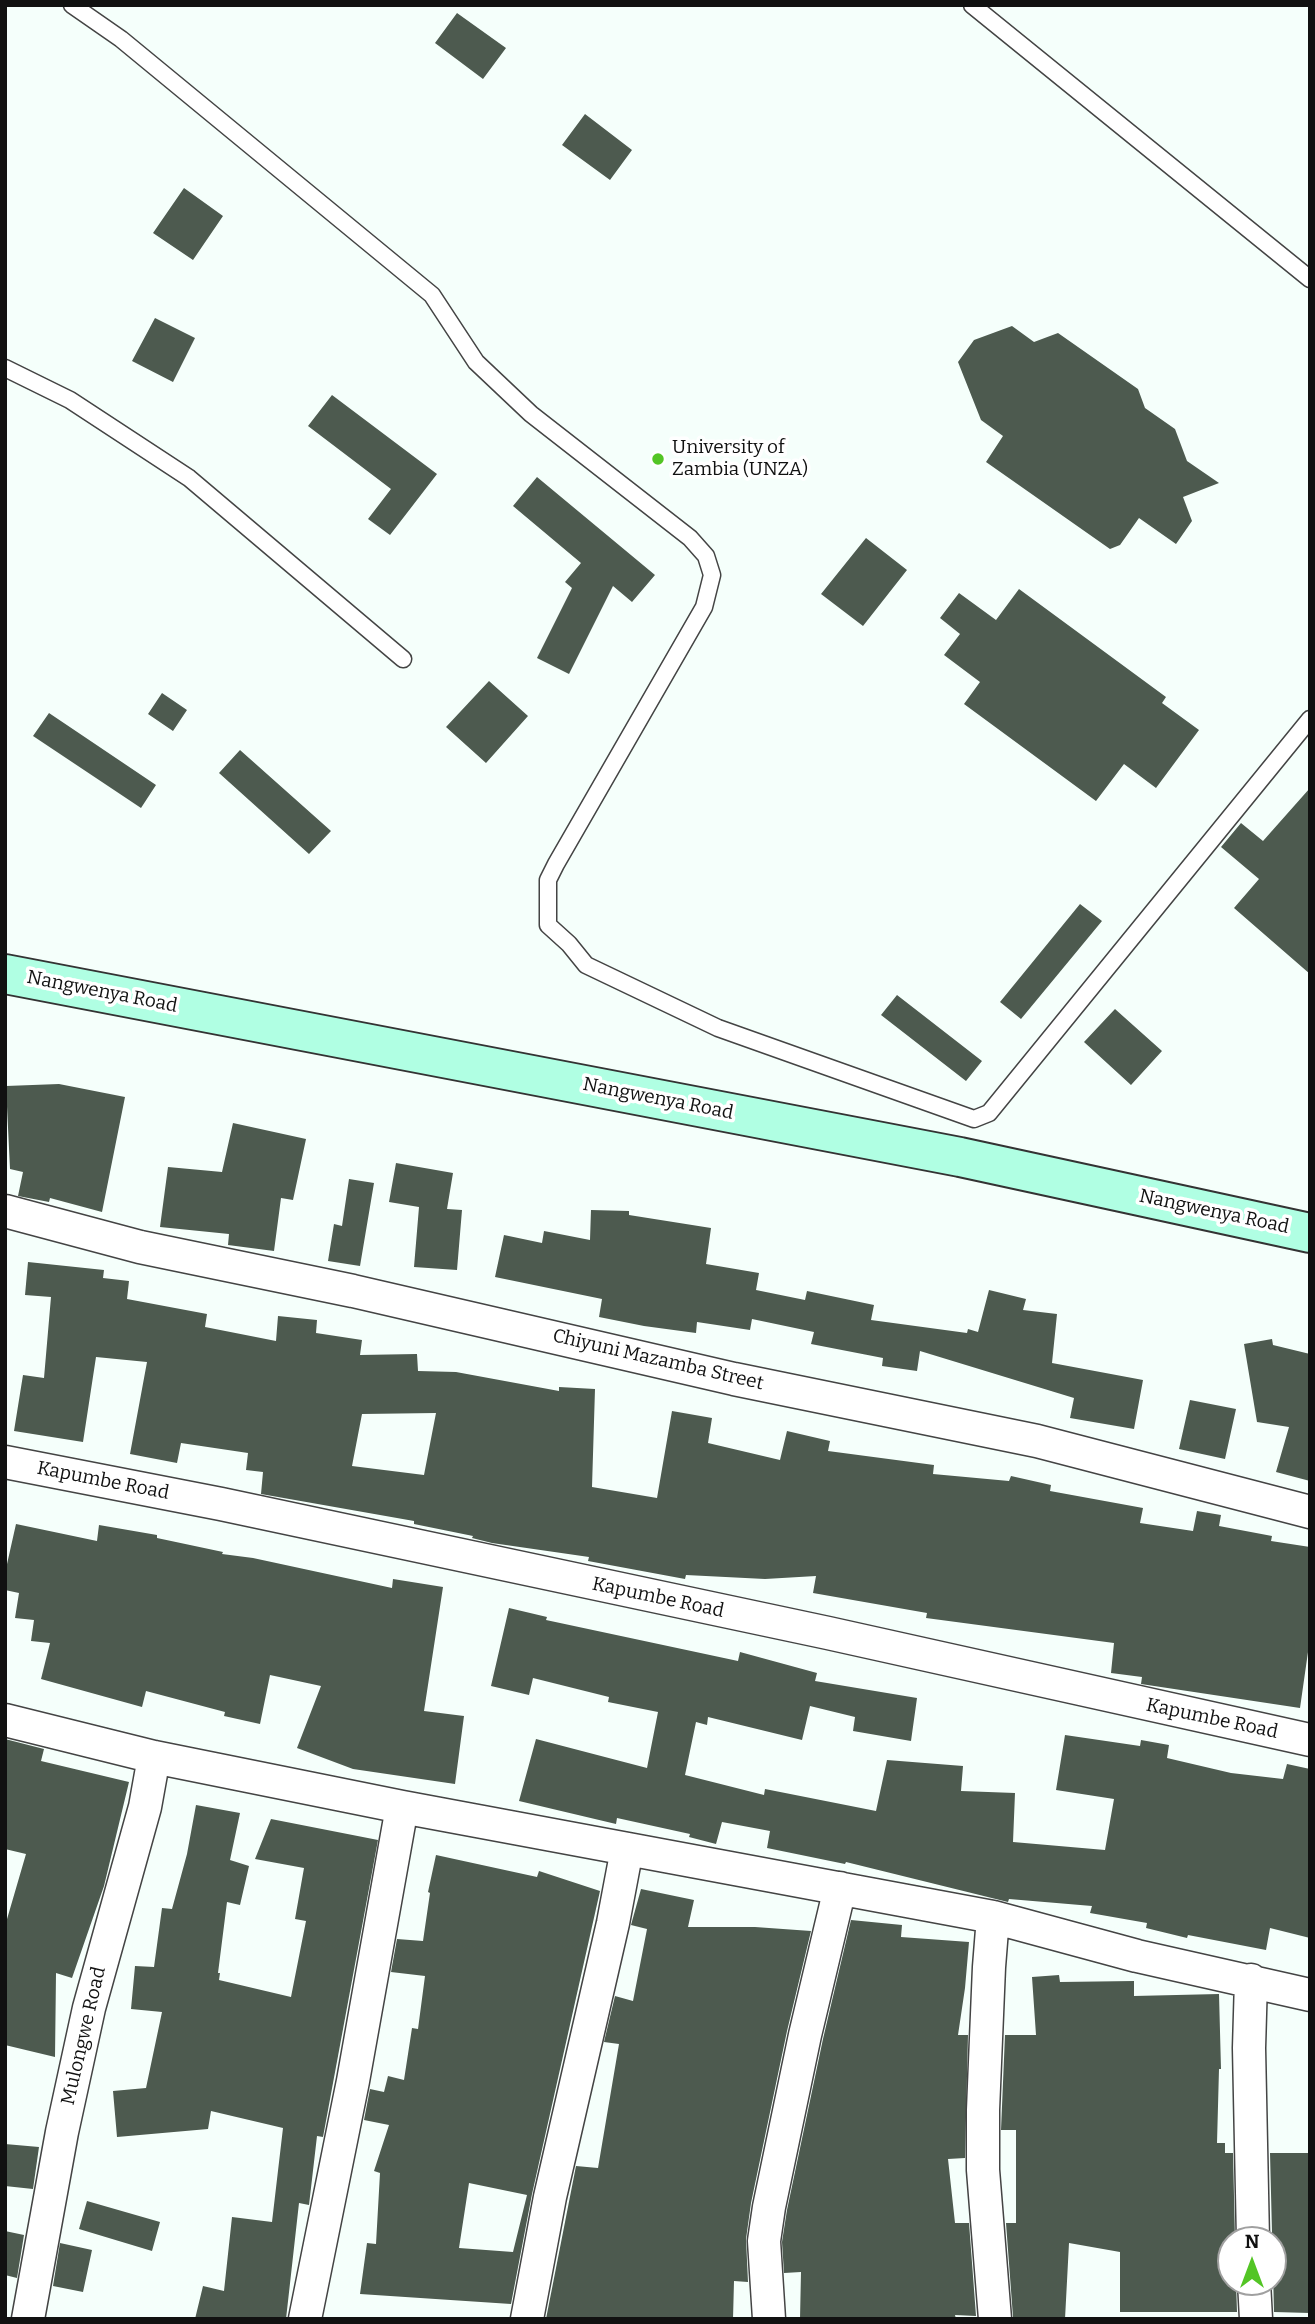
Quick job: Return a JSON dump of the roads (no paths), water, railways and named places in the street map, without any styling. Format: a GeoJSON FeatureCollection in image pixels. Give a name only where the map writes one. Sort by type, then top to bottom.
{"type":"FeatureCollection","features":[{"type":"Feature","properties":{"kind":"main road","name":"Nangwenya Road"},"geometry":{"type":"LineString","coordinates":[[5,974],[960,1157],[1310,1233]]}},
{"type":"Feature","properties":{"kind":"street","name":"Chiyuni Mazamba Street"},"geometry":{"type":"LineString","coordinates":[[5,1211],[140,1247],[367,1294],[734,1378],[1037,1441],[1310,1512]]}},
{"type":"Feature","properties":{"kind":"street","name":"Kapumbe Road"},"geometry":{"type":"LineString","coordinates":[[5,1462],[221,1504],[828,1633],[1310,1740]]}},
{"type":"Feature","properties":{"kind":"street"},"geometry":{"type":"LineString","coordinates":[[5,1720],[154,1757],[402,1807],[993,1917],[1137,1956],[1310,1994]]}},
{"type":"Feature","properties":{"kind":"street","name":"Mulongwe Road"},"geometry":{"type":"LineString","coordinates":[[28,2319],[62,2132],[86,2021],[145,1807],[154,1757]]}},
{"type":"Feature","properties":{"kind":"street"},"geometry":{"type":"LineString","coordinates":[[305,2319],[353,2081],[402,1807]]}},
{"type":"Feature","properties":{"kind":"street"},"geometry":{"type":"LineString","coordinates":[[527,2319],[550,2197],[613,1923],[627,1849]]}},
{"type":"Feature","properties":{"kind":"street"},"geometry":{"type":"LineString","coordinates":[[769,2319],[764,2241],[769,2207],[805,2035],[840,1888]]}},
{"type":"Feature","properties":{"kind":"street"},"geometry":{"type":"LineString","coordinates":[[993,1917],[983,2110],[984,2170],[995,2319]]}},
{"type":"Feature","properties":{"kind":"street"},"geometry":{"type":"LineString","coordinates":[[1251,1980],[1249,2073],[1253,2226]]}},
{"type":"Feature","properties":{"kind":"street"},"geometry":{"type":"LineString","coordinates":[[1255,2296],[1256,2319]]}},
{"type":"Feature","properties":{"kind":"lane"},"geometry":{"type":"LineString","coordinates":[[72,5],[121,39],[432,295],[476,362],[531,414],[690,538],[706,555],[712,575],[704,607],[548,880],[548,925],[569,944],[586,965],[718,1028],[974,1119],[989,1113],[1310,719]]}},
{"type":"Feature","properties":{"kind":"lane"},"geometry":{"type":"LineString","coordinates":[[972,5],[1310,279]]}},
{"type":"Feature","properties":{"kind":"lane"},"geometry":{"type":"LineString","coordinates":[[5,368],[70,400],[189,478],[403,659]]}},
{"type":"Feature","properties":{"kind":"place","name":"University of Zambia (UNZA)"},"geometry":{"type":"Point","coordinates":[658,459]}}]}
